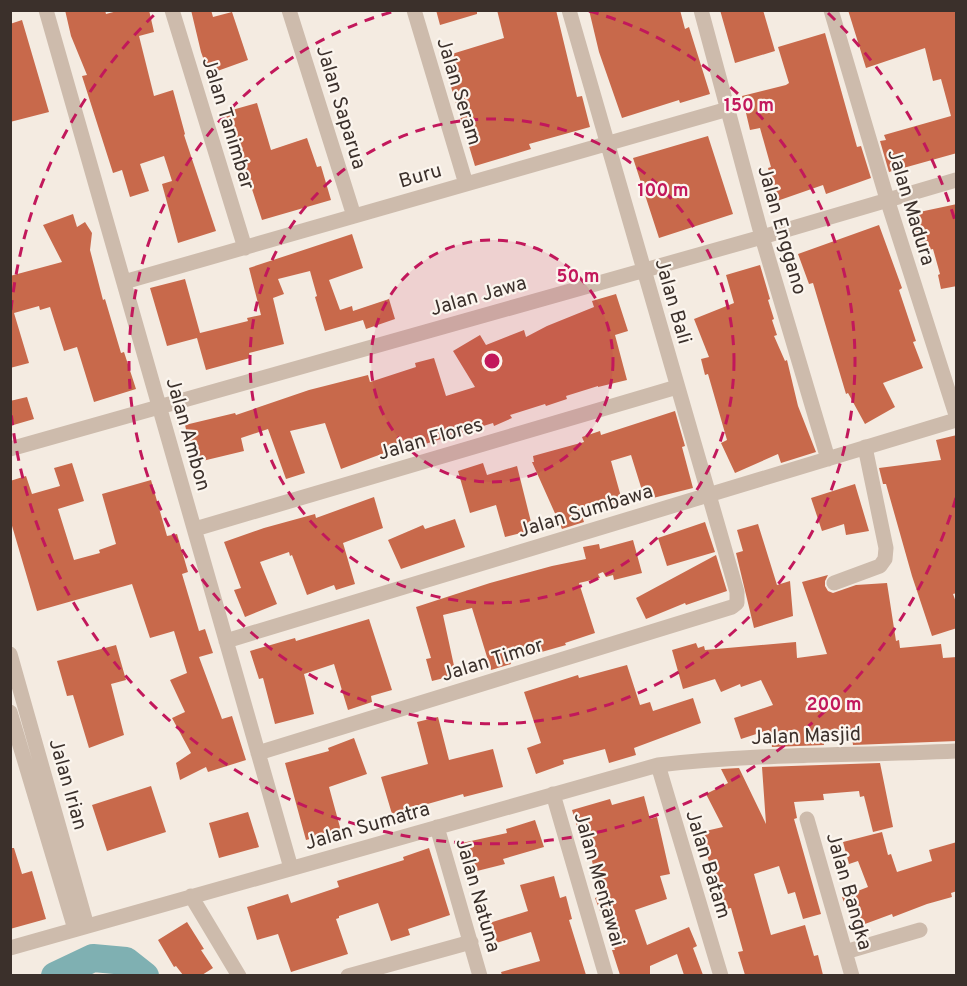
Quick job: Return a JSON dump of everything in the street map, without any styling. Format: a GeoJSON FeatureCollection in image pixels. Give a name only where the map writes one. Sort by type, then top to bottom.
{"type":"FeatureCollection","features":[{"type":"Feature","properties":{"kind":"street","name":"Jalan Ambon"},"geometry":{"type":"LineString","coordinates":[[46,10],[291,868]]}},
{"type":"Feature","properties":{"kind":"street","name":"Jalan Tanimbar"},"geometry":{"type":"LineString","coordinates":[[172,10],[245,248]]}},
{"type":"Feature","properties":{"kind":"street","name":"Jalan Saparua"},"geometry":{"type":"LineString","coordinates":[[289,10],[354,216]]}},
{"type":"Feature","properties":{"kind":"street","name":"Jalan Seram"},"geometry":{"type":"LineString","coordinates":[[414,10],[466,184]]}},
{"type":"Feature","properties":{"kind":"street","name":"Jalan Bali"},"geometry":{"type":"LineString","coordinates":[[569,10],[737,592],[737,603]]}},
{"type":"Feature","properties":{"kind":"street","name":"Jalan Enggano"},"geometry":{"type":"LineString","coordinates":[[701,10],[762,237],[828,459]]}},
{"type":"Feature","properties":{"kind":"street","name":"Jalan Madura"},"geometry":{"type":"LineString","coordinates":[[831,10],[887,199],[957,418]]}},
{"type":"Feature","properties":{"kind":"street","name":"Buru"},"geometry":{"type":"LineString","coordinates":[[124,282],[728,109]]}},
{"type":"Feature","properties":{"kind":"street","name":"Jalan Jawa"},"geometry":{"type":"LineString","coordinates":[[10,449],[957,180]]}},
{"type":"Feature","properties":{"kind":"street","name":"Jalan Flores"},"geometry":{"type":"LineString","coordinates":[[195,529],[677,387]]}},
{"type":"Feature","properties":{"kind":"street","name":"Jalan Sumbawa"},"geometry":{"type":"LineString","coordinates":[[226,641],[957,418]]}},
{"type":"Feature","properties":{"kind":"street"},"geometry":{"type":"LineString","coordinates":[[834,583],[880,566],[885,559],[885,548],[866,447]]}},
{"type":"Feature","properties":{"kind":"street","name":"Jalan Timor"},"geometry":{"type":"LineString","coordinates":[[258,753],[732,608],[737,603]]}},
{"type":"Feature","properties":{"kind":"street","name":"Jalan Irian"},"geometry":{"type":"LineString","coordinates":[[10,654],[81,928]]}},
{"type":"Feature","properties":{"kind":"street","name":"Jalan Irian"},"geometry":{"type":"LineString","coordinates":[[10,712],[81,928]]}},
{"type":"Feature","properties":{"kind":"street","name":"Jalan Masjid"},"geometry":{"type":"LineString","coordinates":[[658,765],[830,754],[957,751]]}},
{"type":"Feature","properties":{"kind":"street","name":"Jalan Sumatra"},"geometry":{"type":"LineString","coordinates":[[10,948],[658,765]]}},
{"type":"Feature","properties":{"kind":"street","name":"Jalan Batam"},"geometry":{"type":"LineString","coordinates":[[658,765],[721,975]]}},
{"type":"Feature","properties":{"kind":"street","name":"Jalan Mentawai"},"geometry":{"type":"LineString","coordinates":[[553,794],[606,975]]}},
{"type":"Feature","properties":{"kind":"street","name":"Jalan Bangka"},"geometry":{"type":"LineString","coordinates":[[807,819],[852,975]]}},
{"type":"Feature","properties":{"kind":"street","name":"Jalan Natuna"},"geometry":{"type":"LineString","coordinates":[[437,827],[480,975]]}},
{"type":"Feature","properties":{"kind":"street"},"geometry":{"type":"LineString","coordinates":[[191,896],[239,975]]}},
{"type":"Feature","properties":{"kind":"street"},"geometry":{"type":"LineString","coordinates":[[845,952],[920,930]]}},
{"type":"Feature","properties":{"kind":"street"},"geometry":{"type":"LineString","coordinates":[[348,975],[471,942]]}},
{"type":"Feature","properties":{"kind":"building"},"geometry":{"type":"Polygon","coordinates":[[[65,10],[105,10],[106,14],[121,10],[149,10],[154,32],[139,36],[154,96],[173,90],[184,135],[216,231],[178,243],[162,184],[172,181],[164,156],[140,164],[149,191],[130,197],[122,170],[113,173],[82,76],[87,75],[71,36],[65,10]]]}},
{"type":"Feature","properties":{"kind":"building"},"geometry":{"type":"Polygon","coordinates":[[[191,10],[211,10],[213,17],[232,12],[248,60],[209,74],[191,10]]]}},
{"type":"Feature","properties":{"kind":"building"},"geometry":{"type":"Polygon","coordinates":[[[436,10],[477,10],[477,14],[440,25],[436,10]]]}},
{"type":"Feature","properties":{"kind":"building"},"geometry":{"type":"Polygon","coordinates":[[[497,10],[556,10],[577,97],[582,96],[590,127],[529,144],[531,149],[475,166],[442,57],[504,38],[497,10]]]}},
{"type":"Feature","properties":{"kind":"building"},"geometry":{"type":"Polygon","coordinates":[[[589,10],[680,10],[685,29],[689,27],[710,94],[680,103],[679,100],[622,118],[599,52],[589,10]]]}},
{"type":"Feature","properties":{"kind":"building"},"geometry":{"type":"Polygon","coordinates":[[[720,10],[763,10],[775,51],[735,63],[720,10]]]}},
{"type":"Feature","properties":{"kind":"building"},"geometry":{"type":"Polygon","coordinates":[[[848,10],[957,10],[957,153],[889,172],[880,141],[886,140],[884,135],[951,116],[941,79],[933,81],[925,48],[866,68],[848,10]]]}},
{"type":"Feature","properties":{"kind":"building"},"geometry":{"type":"Polygon","coordinates":[[[22,20],[49,112],[10,122],[10,24],[22,20]]]}},
{"type":"Feature","properties":{"kind":"building"},"geometry":{"type":"Polygon","coordinates":[[[825,33],[857,147],[861,146],[871,178],[826,194],[823,185],[777,201],[768,168],[771,167],[760,128],[750,130],[742,96],[789,83],[778,47],[825,33]]]}},
{"type":"Feature","properties":{"kind":"building"},"geometry":{"type":"Polygon","coordinates":[[[257,103],[271,150],[307,138],[317,167],[321,166],[331,200],[262,220],[249,180],[244,181],[225,112],[257,103]]]}},
{"type":"Feature","properties":{"kind":"building"},"geometry":{"type":"Polygon","coordinates":[[[708,136],[733,214],[659,238],[633,158],[708,136]]]}},
{"type":"Feature","properties":{"kind":"building"},"geometry":{"type":"Polygon","coordinates":[[[957,204],[957,286],[941,289],[938,275],[940,274],[933,249],[919,252],[910,214],[957,204]]]}},
{"type":"Feature","properties":{"kind":"building"},"geometry":{"type":"Polygon","coordinates":[[[73,214],[77,227],[85,222],[92,233],[90,250],[103,300],[105,299],[121,353],[124,352],[136,389],[94,402],[77,347],[64,351],[50,307],[40,310],[39,306],[14,313],[29,363],[10,368],[10,276],[62,262],[43,225],[73,214]]]}},
{"type":"Feature","properties":{"kind":"building"},"geometry":{"type":"Polygon","coordinates":[[[879,225],[902,288],[899,290],[916,341],[913,342],[923,368],[883,383],[895,407],[865,424],[848,393],[846,394],[813,283],[809,284],[798,254],[879,225]]]}},
{"type":"Feature","properties":{"kind":"building"},"geometry":{"type":"Polygon","coordinates":[[[352,234],[363,268],[329,280],[340,310],[352,306],[353,311],[389,299],[395,319],[366,329],[363,320],[325,331],[310,271],[278,279],[284,294],[273,298],[284,344],[249,353],[250,358],[206,370],[197,338],[167,346],[150,288],[185,279],[200,333],[248,321],[247,318],[261,315],[249,268],[352,234]]]}},
{"type":"Feature","properties":{"kind":"building"},"geometry":{"type":"Polygon","coordinates":[[[760,265],[774,319],[772,320],[777,335],[774,336],[785,361],[787,360],[798,406],[816,452],[781,463],[778,454],[735,473],[721,443],[727,440],[708,374],[705,375],[701,359],[709,357],[694,319],[734,303],[726,275],[760,265]]]}},
{"type":"Feature","properties":{"kind":"building"},"geometry":{"type":"Polygon","coordinates":[[[616,294],[628,331],[615,335],[627,380],[598,386],[566,396],[567,399],[546,406],[545,404],[510,415],[512,418],[494,426],[493,423],[425,444],[387,452],[341,469],[325,423],[290,431],[305,473],[286,479],[268,429],[241,438],[244,451],[194,463],[185,425],[235,413],[236,415],[309,390],[368,375],[370,382],[416,367],[415,363],[434,358],[446,396],[475,387],[453,351],[480,335],[486,345],[524,330],[526,337],[594,307],[592,301],[616,294]]]}},
{"type":"Feature","properties":{"kind":"building"},"geometry":{"type":"Polygon","coordinates":[[[27,397],[34,419],[10,426],[10,401],[27,397]]]}},
{"type":"Feature","properties":{"kind":"building"},"geometry":{"type":"Polygon","coordinates":[[[675,411],[693,488],[645,500],[631,455],[611,461],[623,504],[582,516],[584,522],[562,529],[532,462],[534,462],[533,456],[584,442],[582,437],[600,431],[601,435],[675,411]]]}},
{"type":"Feature","properties":{"kind":"building"},"geometry":{"type":"Polygon","coordinates":[[[957,435],[957,593],[953,594],[957,605],[957,628],[932,636],[886,484],[883,484],[879,468],[941,460],[936,440],[957,435]]]}},
{"type":"Feature","properties":{"kind":"building"},"geometry":{"type":"Polygon","coordinates":[[[72,463],[84,501],[58,509],[74,560],[100,553],[99,550],[116,544],[102,494],[151,480],[167,536],[177,534],[188,572],[182,574],[199,631],[205,629],[213,653],[199,657],[222,719],[232,716],[246,760],[208,772],[206,767],[180,780],[176,763],[191,753],[172,718],[185,712],[170,680],[187,673],[174,631],[150,638],[132,584],[37,611],[10,519],[10,481],[26,476],[32,494],[60,486],[54,468],[72,463]]]}},
{"type":"Feature","properties":{"kind":"building"},"geometry":{"type":"Polygon","coordinates":[[[483,463],[487,475],[517,466],[533,530],[505,537],[496,505],[470,513],[458,471],[483,463]]]}},
{"type":"Feature","properties":{"kind":"building"},"geometry":{"type":"Polygon","coordinates":[[[855,484],[869,531],[846,535],[844,524],[822,531],[811,498],[855,484]]]}},
{"type":"Feature","properties":{"kind":"building"},"geometry":{"type":"Polygon","coordinates":[[[374,497],[383,528],[343,543],[355,584],[336,590],[334,585],[307,595],[289,552],[260,562],[277,604],[245,617],[234,590],[241,588],[224,542],[315,514],[316,518],[374,497]]]}},
{"type":"Feature","properties":{"kind":"building"},"geometry":{"type":"Polygon","coordinates":[[[455,519],[465,547],[401,569],[388,540],[423,525],[425,529],[455,519]]]}},
{"type":"Feature","properties":{"kind":"building"},"geometry":{"type":"Polygon","coordinates":[[[705,522],[715,552],[667,566],[658,538],[705,522]]]}},
{"type":"Feature","properties":{"kind":"building"},"geometry":{"type":"Polygon","coordinates":[[[758,524],[777,585],[790,581],[793,616],[754,628],[736,553],[743,551],[737,530],[758,524]]]}},
{"type":"Feature","properties":{"kind":"building"},"geometry":{"type":"Polygon","coordinates":[[[633,540],[642,573],[614,580],[613,575],[606,577],[603,572],[598,574],[600,578],[579,583],[595,633],[565,643],[566,645],[510,661],[511,664],[491,670],[472,608],[443,615],[456,675],[432,681],[426,659],[431,658],[416,607],[490,583],[586,559],[583,547],[599,544],[600,549],[633,540]]]}},
{"type":"Feature","properties":{"kind":"building"},"geometry":{"type":"Polygon","coordinates":[[[716,555],[727,591],[686,605],[685,603],[646,619],[636,598],[716,555]]]}},
{"type":"Feature","properties":{"kind":"building"},"geometry":{"type":"Polygon","coordinates":[[[828,575],[825,586],[833,593],[856,585],[887,583],[896,641],[899,640],[900,648],[941,644],[943,658],[957,657],[957,741],[853,745],[851,731],[823,735],[824,745],[772,747],[769,730],[741,739],[734,718],[773,705],[761,680],[741,687],[740,684],[721,692],[715,679],[683,689],[672,650],[696,643],[698,648],[704,646],[705,650],[796,642],[797,658],[827,654],[802,582],[828,575]]]}},
{"type":"Feature","properties":{"kind":"building"},"geometry":{"type":"Polygon","coordinates":[[[369,619],[392,690],[371,696],[372,702],[348,710],[334,664],[304,674],[314,714],[275,724],[263,678],[259,679],[250,651],[295,638],[296,641],[369,619]]]}},
{"type":"Feature","properties":{"kind":"building"},"geometry":{"type":"Polygon","coordinates":[[[116,645],[126,680],[111,684],[124,735],[89,748],[73,695],[67,696],[57,661],[116,645]]]}},
{"type":"Feature","properties":{"kind":"building"},"geometry":{"type":"Polygon","coordinates":[[[627,665],[640,705],[650,702],[653,711],[693,698],[701,723],[634,748],[636,755],[609,763],[605,749],[563,760],[564,764],[536,774],[527,748],[541,743],[524,692],[578,675],[579,678],[627,665]]]}},
{"type":"Feature","properties":{"kind":"building"},"geometry":{"type":"Polygon","coordinates":[[[438,717],[449,760],[493,749],[503,787],[464,797],[463,794],[392,814],[381,777],[428,764],[417,722],[438,717]]]}},
{"type":"Feature","properties":{"kind":"building"},"geometry":{"type":"Polygon","coordinates":[[[354,738],[367,774],[329,787],[341,831],[306,840],[285,763],[329,751],[328,748],[354,738]]]}},
{"type":"Feature","properties":{"kind":"building"},"geometry":{"type":"Polygon","coordinates":[[[880,763],[893,827],[873,832],[864,796],[860,797],[859,791],[823,794],[824,800],[794,802],[797,818],[794,819],[821,914],[803,919],[795,892],[788,894],[779,866],[754,874],[771,935],[805,925],[814,956],[818,955],[823,975],[745,975],[738,952],[743,951],[731,908],[726,909],[715,884],[701,832],[723,827],[706,794],[728,783],[721,769],[739,768],[766,824],[762,767],[880,763]]]}},
{"type":"Feature","properties":{"kind":"building"},"geometry":{"type":"Polygon","coordinates":[[[151,786],[166,832],[107,851],[92,805],[151,786]]]}},
{"type":"Feature","properties":{"kind":"building"},"geometry":{"type":"Polygon","coordinates":[[[644,796],[650,819],[657,817],[670,874],[660,876],[667,899],[635,910],[647,945],[689,927],[697,946],[693,948],[703,975],[684,975],[677,954],[650,966],[650,975],[620,975],[612,950],[615,950],[595,898],[599,897],[589,866],[593,865],[588,845],[583,846],[572,810],[610,799],[612,805],[644,796]]]}},
{"type":"Feature","properties":{"kind":"building"},"geometry":{"type":"Polygon","coordinates":[[[248,812],[259,847],[219,858],[209,823],[248,812]]]}},
{"type":"Feature","properties":{"kind":"building"},"geometry":{"type":"Polygon","coordinates":[[[535,820],[544,847],[503,859],[505,864],[469,873],[462,843],[507,833],[506,829],[535,820]]]}},
{"type":"Feature","properties":{"kind":"building"},"geometry":{"type":"Polygon","coordinates":[[[882,832],[888,855],[891,854],[897,872],[932,861],[929,850],[957,842],[957,891],[951,893],[952,897],[893,917],[892,914],[854,928],[842,897],[868,887],[858,861],[849,864],[843,842],[882,832]]]}},
{"type":"Feature","properties":{"kind":"building"},"geometry":{"type":"Polygon","coordinates":[[[10,848],[14,848],[22,874],[32,871],[46,919],[10,929],[10,848]]]}},
{"type":"Feature","properties":{"kind":"building"},"geometry":{"type":"Polygon","coordinates":[[[429,848],[450,915],[408,929],[410,935],[391,941],[378,903],[339,916],[336,919],[348,954],[291,972],[278,934],[257,940],[247,907],[288,894],[291,903],[339,887],[337,881],[404,860],[403,857],[429,848]]]}},
{"type":"Feature","properties":{"kind":"building"},"geometry":{"type":"Polygon","coordinates":[[[554,876],[560,898],[566,896],[572,919],[569,920],[586,975],[502,975],[501,972],[540,961],[531,932],[490,945],[483,925],[528,911],[520,885],[554,876]]]}},
{"type":"Feature","properties":{"kind":"building"},"geometry":{"type":"Polygon","coordinates":[[[187,922],[213,968],[202,975],[183,975],[176,966],[174,967],[158,940],[187,922]]]}},
{"type":"Feature","properties":{"kind":"waterway"},"geometry":{"type":"LineString","coordinates":[[55,976],[93,958],[126,961],[145,976]]}}]}
